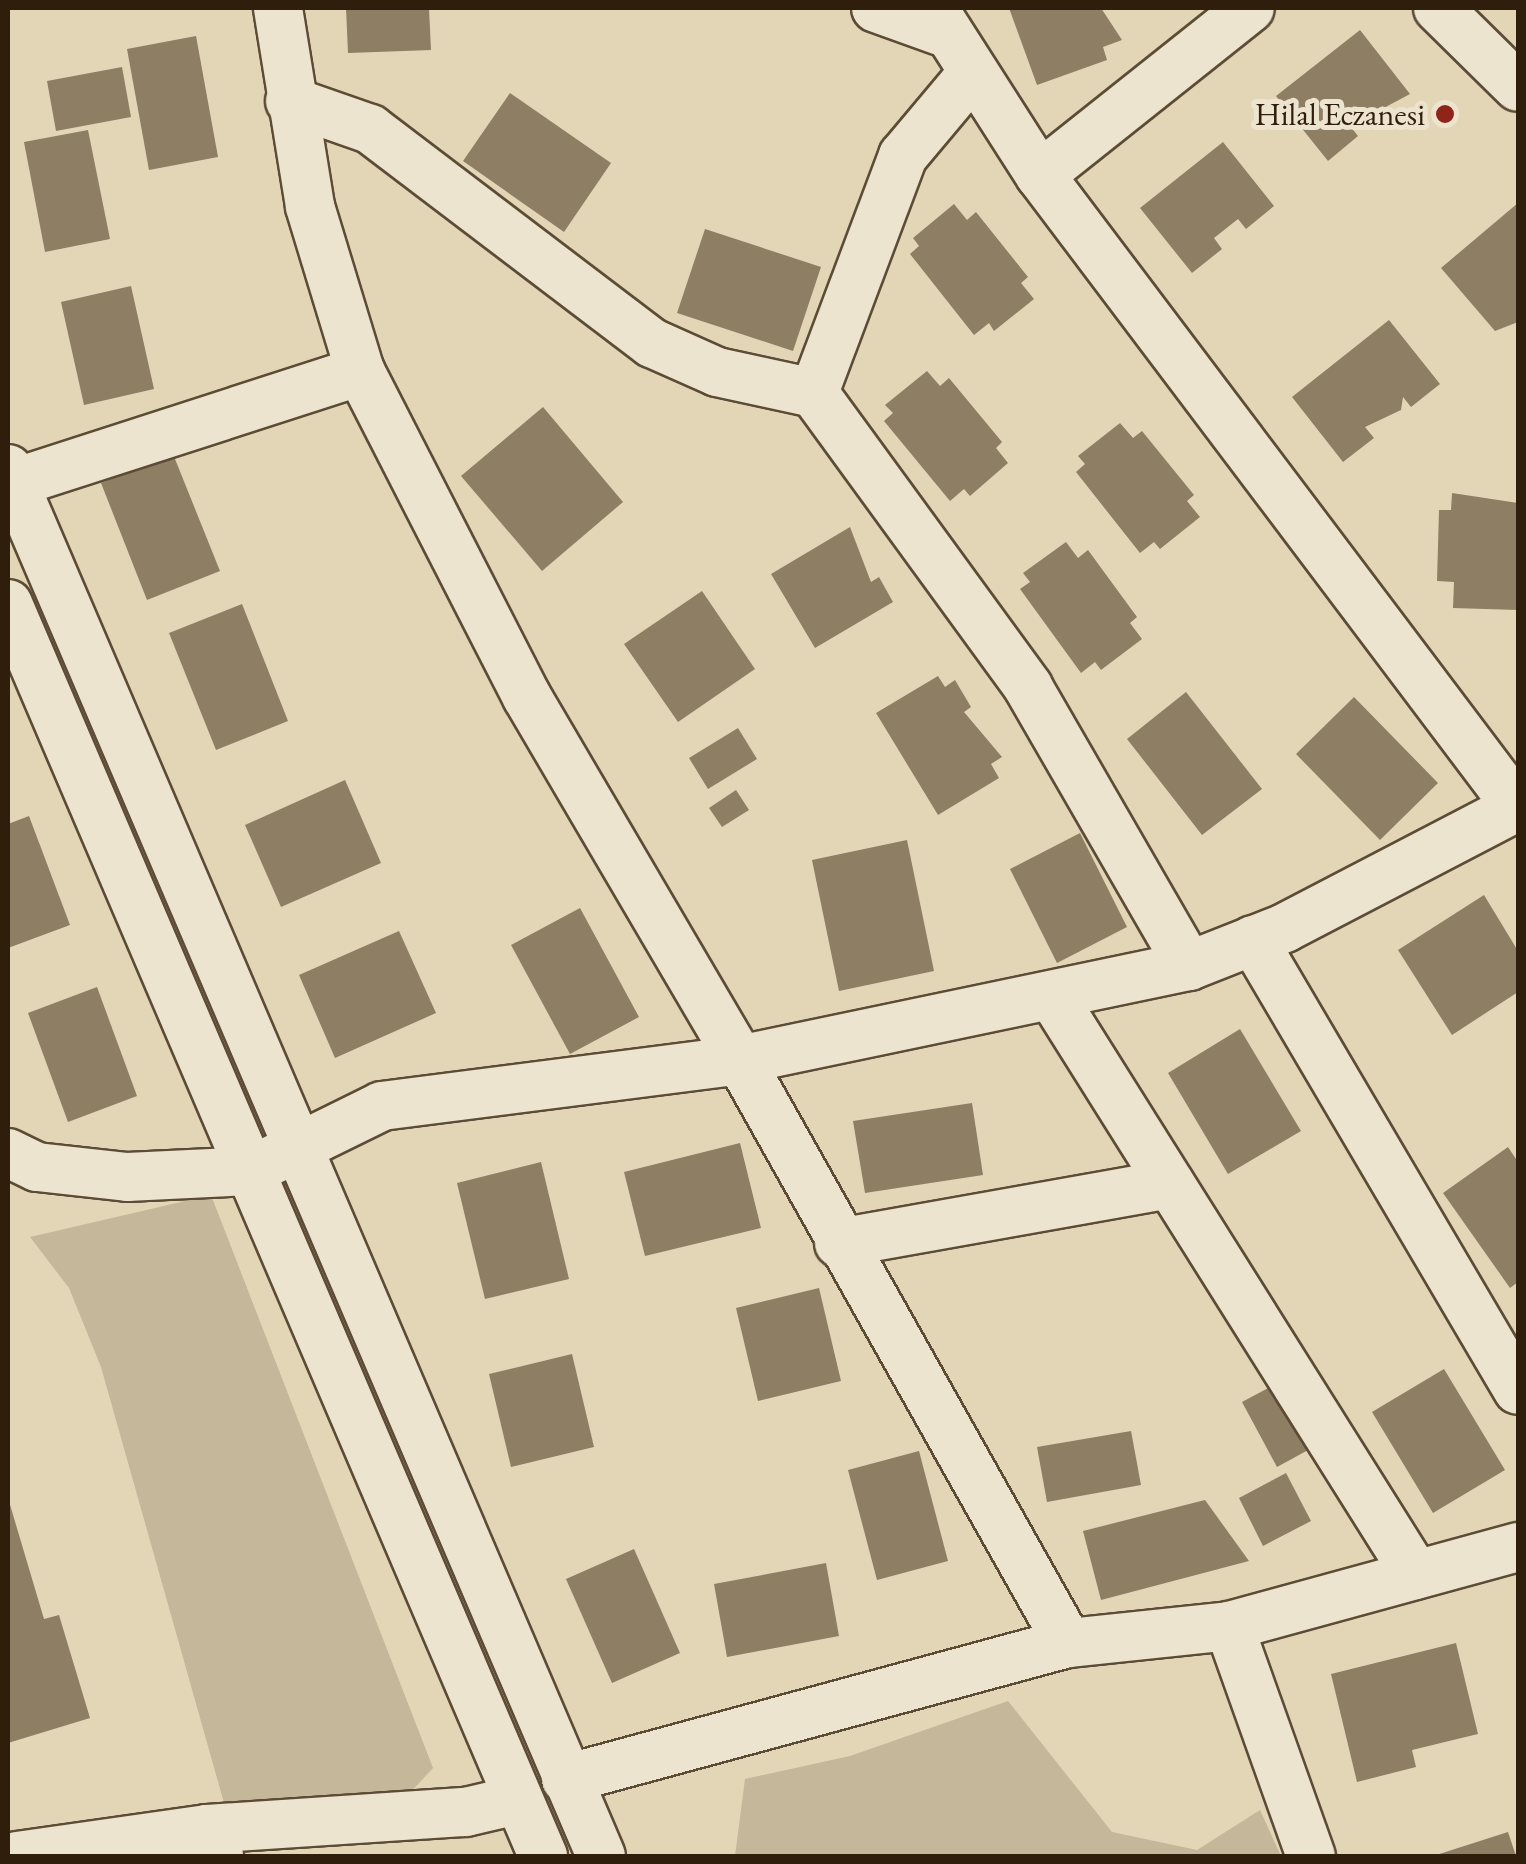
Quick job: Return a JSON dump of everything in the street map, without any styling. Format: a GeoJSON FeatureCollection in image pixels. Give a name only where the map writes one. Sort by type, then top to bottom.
{"type":"FeatureCollection","features":[{"type":"Feature","properties":{"kind":"street"},"geometry":{"type":"LineString","coordinates":[[278,8],[310,206],[360,371],[527,697],[740,1060],[1068,1643]]}},
{"type":"Feature","properties":{"kind":"street"},"geometry":{"type":"LineString","coordinates":[[8,1153],[37,1167],[126,1177],[250,1172],[301,1154],[382,1106],[740,1060],[1054,998],[1189,966],[1253,940],[1518,808],[1040,175],[936,19],[876,8]]}},
{"type":"Feature","properties":{"kind":"street"},"geometry":{"type":"LineString","coordinates":[[1040,175],[1250,8]]}},
{"type":"Feature","properties":{"kind":"street"},"geometry":{"type":"LineString","coordinates":[[1438,8],[1518,86]]}},
{"type":"Feature","properties":{"kind":"street"},"geometry":{"type":"LineString","coordinates":[[814,393],[903,156],[971,74]]}},
{"type":"Feature","properties":{"kind":"street"},"geometry":{"type":"LineString","coordinates":[[290,101],[370,129],[652,343],[717,372],[814,393],[1028,688],[1189,966]]}},
{"type":"Feature","properties":{"kind":"street"},"geometry":{"type":"LineString","coordinates":[[360,371],[10,476],[602,1856]]}},
{"type":"Feature","properties":{"kind":"street"},"geometry":{"type":"LineString","coordinates":[[8,604],[543,1856]]}},
{"type":"Feature","properties":{"kind":"street"},"geometry":{"type":"LineString","coordinates":[[1253,940],[1518,1390]]}},
{"type":"Feature","properties":{"kind":"street"},"geometry":{"type":"LineString","coordinates":[[1054,998],[1416,1575]]}},
{"type":"Feature","properties":{"kind":"street"},"geometry":{"type":"LineString","coordinates":[[839,1242],[1170,1184]]}},
{"type":"Feature","properties":{"kind":"street"},"geometry":{"type":"LineString","coordinates":[[566,1779],[1068,1643],[1229,1626],[1518,1547]]}},
{"type":"Feature","properties":{"kind":"street"},"geometry":{"type":"LineString","coordinates":[[1229,1626],[1312,1856]]}},
{"type":"Feature","properties":{"kind":"street"},"geometry":{"type":"LineString","coordinates":[[17,1856],[213,1843],[466,1812],[517,1800]]}},
{"type":"Feature","properties":{"kind":"shaded area"},"geometry":{"type":"Polygon","coordinates":[[[211,1195],[433,1768],[408,1795],[226,1810],[101,1367],[69,1288],[30,1237],[211,1195]]]}},
{"type":"Feature","properties":{"kind":"shaded area"},"geometry":{"type":"Polygon","coordinates":[[[1008,1701],[1112,1832],[1197,1850],[1260,1810],[1281,1856],[735,1856],[745,1779],[850,1756],[1008,1701]]]}},
{"type":"Feature","properties":{"kind":"building"},"geometry":{"type":"Polygon","coordinates":[[[346,8],[429,8],[431,50],[348,53],[346,8]]]}},
{"type":"Feature","properties":{"kind":"building"},"geometry":{"type":"Polygon","coordinates":[[[1009,8],[1101,8],[1122,40],[1103,47],[1107,60],[1037,85],[1009,8]]]}},
{"type":"Feature","properties":{"kind":"building"},"geometry":{"type":"Polygon","coordinates":[[[1360,30],[1410,94],[1350,126],[1358,136],[1328,161],[1276,96],[1360,30]]]}},
{"type":"Feature","properties":{"kind":"building"},"geometry":{"type":"Polygon","coordinates":[[[196,36],[218,157],[149,170],[127,49],[196,36]]]}},
{"type":"Feature","properties":{"kind":"building"},"geometry":{"type":"Polygon","coordinates":[[[122,67],[131,117],[56,131],[47,81],[122,67]]]}},
{"type":"Feature","properties":{"kind":"building"},"geometry":{"type":"Polygon","coordinates":[[[510,93],[611,163],[564,232],[463,161],[510,93]]]}},
{"type":"Feature","properties":{"kind":"building"},"geometry":{"type":"Polygon","coordinates":[[[88,130],[110,239],[45,252],[24,142],[88,130]]]}},
{"type":"Feature","properties":{"kind":"building"},"geometry":{"type":"Polygon","coordinates":[[[1223,142],[1274,206],[1246,229],[1238,219],[1214,238],[1222,249],[1192,273],[1140,208],[1223,142]]]}},
{"type":"Feature","properties":{"kind":"building"},"geometry":{"type":"Polygon","coordinates":[[[1518,203],[1518,322],[1495,331],[1441,268],[1518,203]]]}},
{"type":"Feature","properties":{"kind":"building"},"geometry":{"type":"Polygon","coordinates":[[[954,204],[967,220],[976,212],[1028,277],[1021,283],[1034,299],[994,331],[989,323],[974,335],[910,254],[919,246],[913,238],[954,204]]]}},
{"type":"Feature","properties":{"kind":"building"},"geometry":{"type":"Polygon","coordinates":[[[705,229],[821,267],[793,351],[677,313],[705,229]]]}},
{"type":"Feature","properties":{"kind":"building"},"geometry":{"type":"Polygon","coordinates":[[[131,286],[154,389],[84,405],[61,302],[131,286]]]}},
{"type":"Feature","properties":{"kind":"building"},"geometry":{"type":"Polygon","coordinates":[[[1389,320],[1440,384],[1411,407],[1403,397],[1401,410],[1365,427],[1374,438],[1343,462],[1292,397],[1389,320]]]}},
{"type":"Feature","properties":{"kind":"building"},"geometry":{"type":"Polygon","coordinates":[[[927,371],[940,386],[949,378],[1002,442],[996,448],[1008,463],[970,496],[964,489],[950,501],[884,421],[893,413],[885,405],[927,371]]]}},
{"type":"Feature","properties":{"kind":"building"},"geometry":{"type":"Polygon","coordinates":[[[543,407],[623,502],[542,571],[461,476],[543,407]]]}},
{"type":"Feature","properties":{"kind":"building"},"geometry":{"type":"Polygon","coordinates":[[[1120,423],[1133,438],[1142,431],[1194,495],[1187,501],[1200,517],[1160,549],[1154,542],[1140,553],[1076,472],[1085,464],[1078,456],[1120,423]]]}},
{"type":"Feature","properties":{"kind":"building"},"geometry":{"type":"Polygon","coordinates":[[[173,454],[220,571],[147,600],[101,483],[173,454]]]}},
{"type":"Feature","properties":{"kind":"building"},"geometry":{"type":"Polygon","coordinates":[[[1452,493],[1518,503],[1518,610],[1453,608],[1454,582],[1437,581],[1439,510],[1451,510],[1452,493]]]}},
{"type":"Feature","properties":{"kind":"building"},"geometry":{"type":"Polygon","coordinates":[[[850,527],[871,582],[879,577],[893,602],[815,648],[771,574],[850,527]]]}},
{"type":"Feature","properties":{"kind":"building"},"geometry":{"type":"Polygon","coordinates":[[[1066,542],[1078,558],[1088,550],[1137,617],[1130,623],[1142,639],[1101,670],[1095,662],[1081,673],[1020,589],[1030,582],[1023,573],[1066,542]]]}},
{"type":"Feature","properties":{"kind":"building"},"geometry":{"type":"Polygon","coordinates":[[[702,591],[755,669],[678,722],[624,644],[702,591]]]}},
{"type":"Feature","properties":{"kind":"building"},"geometry":{"type":"Polygon","coordinates":[[[242,604],[288,721],[216,750],[169,633],[242,604]]]}},
{"type":"Feature","properties":{"kind":"building"},"geometry":{"type":"Polygon","coordinates":[[[938,676],[945,687],[955,680],[971,707],[964,712],[1002,757],[991,764],[999,778],[938,815],[876,713],[938,676]]]}},
{"type":"Feature","properties":{"kind":"building"},"geometry":{"type":"Polygon","coordinates":[[[1186,692],[1262,789],[1202,835],[1127,739],[1186,692]]]}},
{"type":"Feature","properties":{"kind":"building"},"geometry":{"type":"Polygon","coordinates":[[[1354,697],[1438,783],[1380,840],[1296,754],[1354,697]]]}},
{"type":"Feature","properties":{"kind":"building"},"geometry":{"type":"Polygon","coordinates":[[[738,728],[757,759],[708,789],[689,758],[738,728]]]}},
{"type":"Feature","properties":{"kind":"building"},"geometry":{"type":"Polygon","coordinates":[[[345,780],[381,863],[281,907],[245,825],[345,780]]]}},
{"type":"Feature","properties":{"kind":"building"},"geometry":{"type":"Polygon","coordinates":[[[736,790],[749,810],[722,827],[709,808],[736,790]]]}},
{"type":"Feature","properties":{"kind":"building"},"geometry":{"type":"Polygon","coordinates":[[[29,816],[70,925],[8,948],[8,824],[29,816]]]}},
{"type":"Feature","properties":{"kind":"building"},"geometry":{"type":"Polygon","coordinates":[[[1080,833],[1127,927],[1057,963],[1010,869],[1080,833]]]}},
{"type":"Feature","properties":{"kind":"building"},"geometry":{"type":"Polygon","coordinates":[[[907,840],[934,971],[839,991],[812,860],[907,840]]]}},
{"type":"Feature","properties":{"kind":"building"},"geometry":{"type":"Polygon","coordinates":[[[1484,895],[1518,951],[1518,992],[1452,1035],[1398,950],[1484,895]]]}},
{"type":"Feature","properties":{"kind":"building"},"geometry":{"type":"Polygon","coordinates":[[[580,908],[639,1017],[570,1054],[511,945],[580,908]]]}},
{"type":"Feature","properties":{"kind":"building"},"geometry":{"type":"Polygon","coordinates":[[[399,931],[436,1013],[335,1058],[299,975],[399,931]]]}},
{"type":"Feature","properties":{"kind":"building"},"geometry":{"type":"Polygon","coordinates":[[[97,987],[137,1096],[68,1122],[28,1013],[97,987]]]}},
{"type":"Feature","properties":{"kind":"building"},"geometry":{"type":"Polygon","coordinates":[[[1240,1029],[1301,1131],[1228,1174],[1168,1073],[1240,1029]]]}},
{"type":"Feature","properties":{"kind":"building"},"geometry":{"type":"Polygon","coordinates":[[[972,1103],[983,1175],[865,1193],[853,1121],[972,1103]]]}},
{"type":"Feature","properties":{"kind":"building"},"geometry":{"type":"Polygon","coordinates":[[[740,1143],[761,1228],[645,1256],[624,1172],[740,1143]]]}},
{"type":"Feature","properties":{"kind":"building"},"geometry":{"type":"Polygon","coordinates":[[[1508,1147],[1518,1162],[1518,1282],[1510,1288],[1443,1193],[1508,1147]]]}},
{"type":"Feature","properties":{"kind":"building"},"geometry":{"type":"Polygon","coordinates":[[[541,1162],[569,1279],[485,1299],[457,1183],[541,1162]]]}},
{"type":"Feature","properties":{"kind":"building"},"geometry":{"type":"Polygon","coordinates":[[[819,1288],[841,1381],[758,1401],[736,1308],[819,1288]]]}},
{"type":"Feature","properties":{"kind":"building"},"geometry":{"type":"Polygon","coordinates":[[[572,1354],[594,1447],[511,1467],[489,1374],[572,1354]]]}},
{"type":"Feature","properties":{"kind":"building"},"geometry":{"type":"Polygon","coordinates":[[[1444,1369],[1505,1470],[1433,1513],[1372,1412],[1444,1369]]]}},
{"type":"Feature","properties":{"kind":"building"},"geometry":{"type":"Polygon","coordinates":[[[1276,1384],[1310,1449],[1277,1467],[1242,1402],[1276,1384]]]}},
{"type":"Feature","properties":{"kind":"building"},"geometry":{"type":"Polygon","coordinates":[[[1131,1431],[1141,1485],[1047,1502],[1037,1447],[1131,1431]]]}},
{"type":"Feature","properties":{"kind":"building"},"geometry":{"type":"Polygon","coordinates":[[[919,1451],[948,1561],[877,1580],[848,1470],[919,1451]]]}},
{"type":"Feature","properties":{"kind":"building"},"geometry":{"type":"Polygon","coordinates":[[[1286,1473],[1311,1521],[1263,1546],[1239,1498],[1286,1473]]]}},
{"type":"Feature","properties":{"kind":"building"},"geometry":{"type":"Polygon","coordinates":[[[8,1498],[44,1619],[59,1615],[90,1718],[8,1743],[8,1498]]]}},
{"type":"Feature","properties":{"kind":"building"},"geometry":{"type":"Polygon","coordinates":[[[1205,1500],[1249,1561],[1101,1600],[1083,1531],[1205,1500]]]}},
{"type":"Feature","properties":{"kind":"building"},"geometry":{"type":"Polygon","coordinates":[[[634,1549],[680,1653],[612,1683],[566,1579],[634,1549]]]}},
{"type":"Feature","properties":{"kind":"building"},"geometry":{"type":"Polygon","coordinates":[[[826,1563],[839,1636],[727,1657],[714,1584],[826,1563]]]}},
{"type":"Feature","properties":{"kind":"building"},"geometry":{"type":"Polygon","coordinates":[[[1456,1643],[1478,1734],[1412,1750],[1416,1767],[1357,1782],[1331,1674],[1456,1643]]]}},
{"type":"Feature","properties":{"kind":"building"},"geometry":{"type":"Polygon","coordinates":[[[1508,1832],[1516,1856],[1433,1856],[1508,1832]]]}},
{"type":"Feature","properties":{"kind":"place","name":"Hilal Eczanesi"},"geometry":{"type":"Point","coordinates":[1445,114]}}]}
